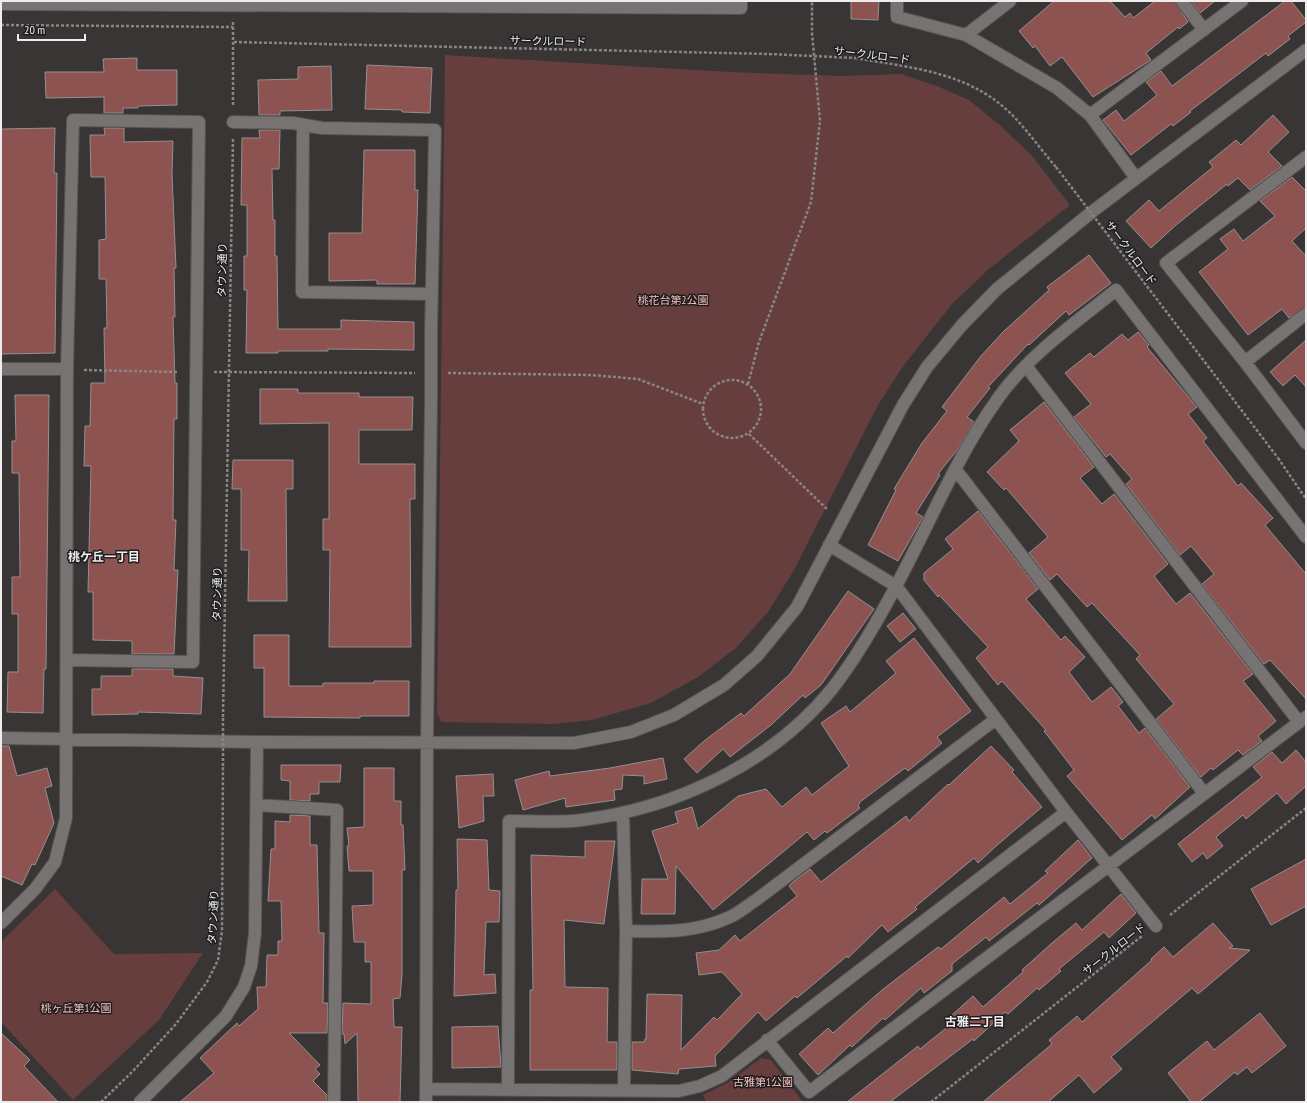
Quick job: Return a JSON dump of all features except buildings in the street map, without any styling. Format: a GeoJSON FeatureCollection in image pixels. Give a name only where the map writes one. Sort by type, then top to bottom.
{"type":"FeatureCollection","features":[{"type":"Feature","properties":{"kind":"street"},"geometry":{"type":"LineString","coordinates":[[1,4],[741,8],[741,1]]}},
{"type":"Feature","properties":{"kind":"street"},"geometry":{"type":"LineString","coordinates":[[897,1],[897,17],[966,35],[1056,88],[1090,115],[1136,178]]}},
{"type":"Feature","properties":{"kind":"street"},"geometry":{"type":"LineString","coordinates":[[966,35],[1010,1]]}},
{"type":"Feature","properties":{"kind":"street"},"geometry":{"type":"LineString","coordinates":[[1182,1],[1204,30]]}},
{"type":"Feature","properties":{"kind":"street"},"geometry":{"type":"LineString","coordinates":[[1090,115],[1242,1]]}},
{"type":"Feature","properties":{"kind":"street"},"geometry":{"type":"LineString","coordinates":[[1,738],[257,742],[574,743],[631,732],[674,715],[724,685],[757,656],[797,607],[842,518],[904,405],[927,367],[962,325],[998,288],[1136,178],[1306,50]]}},
{"type":"Feature","properties":{"kind":"street"},"geometry":{"type":"LineString","coordinates":[[1,923],[35,889],[55,862],[66,818],[67,369],[73,120],[199,122],[193,662],[67,660]]}},
{"type":"Feature","properties":{"kind":"street"},"geometry":{"type":"LineString","coordinates":[[233,122],[293,123],[322,128],[435,130],[431,334],[432,400],[427,743],[426,1102]]}},
{"type":"Feature","properties":{"kind":"street"},"geometry":{"type":"LineString","coordinates":[[303,124],[302,292],[432,294]]}},
{"type":"Feature","properties":{"kind":"street"},"geometry":{"type":"LineString","coordinates":[[1306,157],[1166,263],[1246,362],[1306,443]]}},
{"type":"Feature","properties":{"kind":"street"},"geometry":{"type":"LineString","coordinates":[[508,1089],[509,821],[581,820],[624,813],[684,794],[726,775],[763,752],[799,723],[831,690],[857,656],[896,586],[977,431],[1000,396],[1026,366],[1052,340],[1116,290],[1306,537]]}},
{"type":"Feature","properties":{"kind":"street"},"geometry":{"type":"LineString","coordinates":[[1246,362],[1306,314]]}},
{"type":"Feature","properties":{"kind":"street"},"geometry":{"type":"LineString","coordinates":[[767,1040],[809,1092],[1109,867],[1204,793],[1303,720],[1026,366]]}},
{"type":"Feature","properties":{"kind":"street"},"geometry":{"type":"LineString","coordinates":[[1,369],[67,369]]}},
{"type":"Feature","properties":{"kind":"street"},"geometry":{"type":"LineString","coordinates":[[956,470],[1204,793]]}},
{"type":"Feature","properties":{"kind":"street"},"geometry":{"type":"LineString","coordinates":[[829,545],[896,586],[1066,812],[1156,926]]}},
{"type":"Feature","properties":{"kind":"street"},"geometry":{"type":"LineString","coordinates":[[626,931],[671,932],[693,929],[732,916],[756,900],[996,719]]}},
{"type":"Feature","properties":{"kind":"street"},"geometry":{"type":"LineString","coordinates":[[140,1102],[226,1016],[244,987],[251,966],[255,933],[257,742]]}},
{"type":"Feature","properties":{"kind":"street"},"geometry":{"type":"LineString","coordinates":[[257,805],[337,810],[334,1102]]}},
{"type":"Feature","properties":{"kind":"street"},"geometry":{"type":"LineString","coordinates":[[426,1089],[624,1089],[679,1091],[700,1086],[722,1076],[1066,812]]}},
{"type":"Feature","properties":{"kind":"street"},"geometry":{"type":"LineString","coordinates":[[624,813],[626,931],[624,1089]]}},
{"type":"Feature","properties":{"kind":"path"},"geometry":{"type":"LineString","coordinates":[[748,384],[759,342],[811,202],[820,121],[812,33],[812,1]]}},
{"type":"Feature","properties":{"kind":"path"},"geometry":{"type":"LineString","coordinates":[[1,25],[233,28]]}},
{"type":"Feature","properties":{"kind":"path","name":"サークルロード"},"geometry":{"type":"LineString","coordinates":[[234,42],[769,54],[855,58],[936,72],[959,80],[990,96],[1014,118],[1056,167],[1278,458],[1306,499]]}},
{"type":"Feature","properties":{"kind":"path","name":"タウン通り"},"geometry":{"type":"LineString","coordinates":[[100,1102],[133,1071],[176,1024],[207,982],[218,960],[222,931],[223,717],[234,42]]}},
{"type":"Feature","properties":{"kind":"path"},"geometry":{"type":"LineString","coordinates":[[67,369],[197,372],[418,373]]}},
{"type":"Feature","properties":{"kind":"path"},"geometry":{"type":"LineString","coordinates":[[442,373],[591,375],[638,379],[702,404]]}},
{"type":"Feature","properties":{"kind":"path"},"geometry":{"type":"LineString","coordinates":[[726,380],[737,380],[748,384],[756,392],[761,403],[757,425],[749,434],[736,439],[722,437],[710,430],[703,418],[702,404],[707,393],[715,385],[726,380]]}},
{"type":"Feature","properties":{"kind":"path"},"geometry":{"type":"LineString","coordinates":[[749,434],[830,511],[842,518]]}},
{"type":"Feature","properties":{"kind":"path","name":"サークルロード"},"geometry":{"type":"LineString","coordinates":[[931,1102],[1306,808]]}},
{"type":"Feature","properties":{"kind":"green space","name":"桃花台第2公園"},"geometry":{"type":"Polygon","coordinates":[[[445,55],[730,72],[843,76],[901,74],[937,86],[969,100],[1001,126],[1033,157],[1070,205],[989,269],[952,304],[904,365],[878,405],[794,570],[768,612],[736,648],[698,677],[651,703],[592,720],[554,724],[441,722],[437,712],[445,55]]]}},
{"type":"Feature","properties":{"kind":"green space","name":"桃ヶ丘第1公園"},"geometry":{"type":"Polygon","coordinates":[[[55,889],[114,954],[203,953],[159,1020],[73,1100],[1,1022],[1,942],[55,889]]]}},
{"type":"Feature","properties":{"kind":"green space","name":"古雅第1公園"},"geometry":{"type":"Polygon","coordinates":[[[761,1058],[771,1060],[803,1102],[706,1102],[703,1095],[729,1082],[761,1058]]]}},
{"type":"Feature","properties":{"kind":"district","name":"桃ケ丘一丁目"},"geometry":{"type":"Point","coordinates":[104,557]}},
{"type":"Feature","properties":{"kind":"district","name":"古雅二丁目"},"geometry":{"type":"Point","coordinates":[975,1022]}}]}
